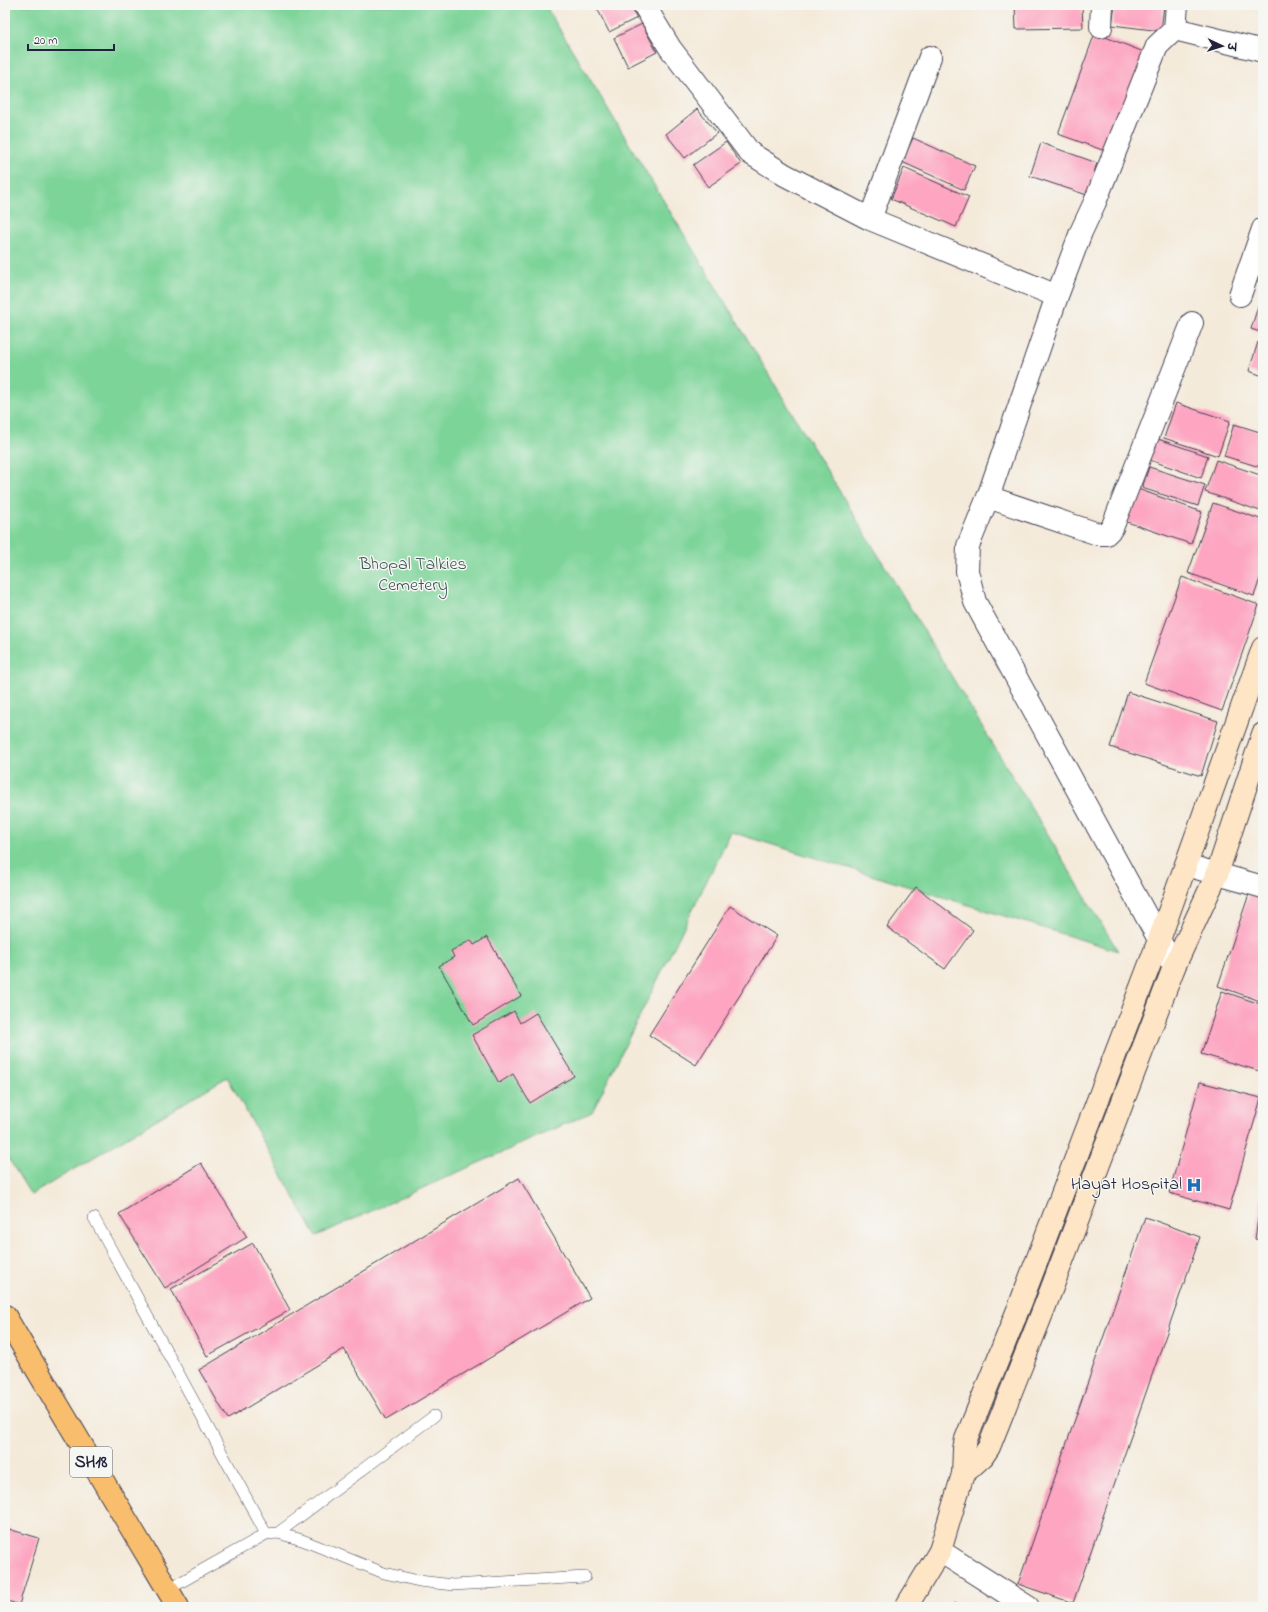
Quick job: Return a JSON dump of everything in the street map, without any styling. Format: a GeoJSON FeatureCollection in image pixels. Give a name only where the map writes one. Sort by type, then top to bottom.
{"type":"FeatureCollection","features":[{"type":"Feature","properties":{"kind":"main road"},"geometry":{"type":"LineString","coordinates":[[906,1607],[940,1551],[964,1474],[964,1449],[966,1439],[1022,1297],[1158,940],[1263,648]]}},
{"type":"Feature","properties":{"kind":"main road"},"geometry":{"type":"LineString","coordinates":[[964,1474],[983,1456],[989,1447],[1174,967],[1217,874],[1263,734]]}},
{"type":"Feature","properties":{"kind":"main road"},"geometry":{"type":"LineString","coordinates":[[1119,1043],[1141,1054]]}},
{"type":"Feature","properties":{"kind":"main road"},"geometry":{"type":"LineString","coordinates":[[1022,1297],[1044,1306]]}},
{"type":"Feature","properties":{"kind":"main road","name":"SH18"},"geometry":{"type":"LineString","coordinates":[[5,1316],[172,1598]]}},
{"type":"Feature","properties":{"kind":"street"},"geometry":{"type":"LineString","coordinates":[[644,5],[670,48],[750,153],[785,175],[870,219],[1057,296]]}},
{"type":"Feature","properties":{"kind":"street"},"geometry":{"type":"LineString","coordinates":[[1101,27],[1102,5]]}},
{"type":"Feature","properties":{"kind":"street"},"geometry":{"type":"LineString","coordinates":[[1174,967],[976,602],[967,570],[968,546],[988,497],[1057,296],[1081,232],[1095,202],[1157,46],[1175,29],[1177,5]]}},
{"type":"Feature","properties":{"kind":"street"},"geometry":{"type":"LineString","coordinates":[[1175,29],[1263,51]]}},
{"type":"Feature","properties":{"kind":"street"},"geometry":{"type":"LineString","coordinates":[[870,219],[930,57]]}},
{"type":"Feature","properties":{"kind":"street"},"geometry":{"type":"LineString","coordinates":[[1240,295],[1263,229]]}},
{"type":"Feature","properties":{"kind":"street"},"geometry":{"type":"LineString","coordinates":[[988,497],[1098,534],[1106,534],[1112,528],[1192,323]]}},
{"type":"Feature","properties":{"kind":"street"},"geometry":{"type":"LineString","coordinates":[[1186,865],[1263,887]]}},
{"type":"Feature","properties":{"kind":"street"},"geometry":{"type":"LineString","coordinates":[[940,1551],[1028,1607]]}},
{"type":"Feature","properties":{"kind":"lane"},"geometry":{"type":"LineString","coordinates":[[94,1218],[266,1534]]}},
{"type":"Feature","properties":{"kind":"lane"},"geometry":{"type":"LineString","coordinates":[[278,1533],[434,1416]]}},
{"type":"Feature","properties":{"kind":"lane"},"geometry":{"type":"LineString","coordinates":[[172,1598],[266,1534],[278,1533],[302,1540],[384,1573],[419,1581],[453,1584],[585,1577]]}},
{"type":"Feature","properties":{"kind":"green space","name":"Bhopal Talkies Cemetery"},"geometry":{"type":"Polygon","coordinates":[[[6,5],[545,5],[1118,951],[731,832],[592,1112],[316,1236],[227,1077],[31,1195],[5,1153],[6,5]]]}},
{"type":"Feature","properties":{"kind":"building"},"geometry":{"type":"Polygon","coordinates":[[[604,5],[630,5],[637,18],[609,32],[597,8],[604,5]]]}},
{"type":"Feature","properties":{"kind":"building"},"geometry":{"type":"Polygon","coordinates":[[[1015,5],[1082,5],[1083,28],[1016,29],[1015,5]]]}},
{"type":"Feature","properties":{"kind":"building"},"geometry":{"type":"Polygon","coordinates":[[[1115,5],[1164,5],[1161,31],[1112,25],[1115,5]]]}},
{"type":"Feature","properties":{"kind":"building"},"geometry":{"type":"Polygon","coordinates":[[[642,24],[657,52],[628,67],[614,38],[642,24]]]}},
{"type":"Feature","properties":{"kind":"building"},"geometry":{"type":"Polygon","coordinates":[[[1095,33],[1144,52],[1108,152],[1058,134],[1095,33]]]}},
{"type":"Feature","properties":{"kind":"building"},"geometry":{"type":"Polygon","coordinates":[[[697,109],[717,133],[685,158],[666,134],[697,109]]]}},
{"type":"Feature","properties":{"kind":"building"},"geometry":{"type":"Polygon","coordinates":[[[913,138],[975,166],[964,190],[902,162],[913,138]]]}},
{"type":"Feature","properties":{"kind":"building"},"geometry":{"type":"Polygon","coordinates":[[[726,142],[741,164],[708,187],[693,165],[726,142]]]}},
{"type":"Feature","properties":{"kind":"building"},"geometry":{"type":"Polygon","coordinates":[[[1041,143],[1097,163],[1087,195],[1030,176],[1041,143]]]}},
{"type":"Feature","properties":{"kind":"building"},"geometry":{"type":"Polygon","coordinates":[[[904,168],[969,197],[956,227],[891,199],[904,168]]]}},
{"type":"Feature","properties":{"kind":"building"},"geometry":{"type":"Polygon","coordinates":[[[1263,290],[1263,333],[1251,329],[1263,290]]]}},
{"type":"Feature","properties":{"kind":"building"},"geometry":{"type":"Polygon","coordinates":[[[1258,342],[1263,344],[1263,376],[1249,371],[1258,342]]]}},
{"type":"Feature","properties":{"kind":"building"},"geometry":{"type":"Polygon","coordinates":[[[1176,403],[1230,421],[1218,456],[1164,438],[1176,403]]]}},
{"type":"Feature","properties":{"kind":"building"},"geometry":{"type":"Polygon","coordinates":[[[1234,424],[1263,433],[1263,468],[1224,456],[1234,424]]]}},
{"type":"Feature","properties":{"kind":"building"},"geometry":{"type":"Polygon","coordinates":[[[1155,438],[1208,456],[1201,478],[1147,459],[1155,438]]]}},
{"type":"Feature","properties":{"kind":"building"},"geometry":{"type":"Polygon","coordinates":[[[1216,460],[1263,476],[1263,512],[1205,492],[1216,460]]]}},
{"type":"Feature","properties":{"kind":"building"},"geometry":{"type":"Polygon","coordinates":[[[1149,467],[1205,485],[1198,506],[1142,488],[1149,467]]]}},
{"type":"Feature","properties":{"kind":"building"},"geometry":{"type":"Polygon","coordinates":[[[1135,488],[1202,512],[1191,544],[1124,521],[1135,488]]]}},
{"type":"Feature","properties":{"kind":"building"},"geometry":{"type":"Polygon","coordinates":[[[1213,503],[1263,520],[1263,570],[1254,596],[1188,573],[1213,503]]]}},
{"type":"Feature","properties":{"kind":"building"},"geometry":{"type":"Polygon","coordinates":[[[1182,577],[1259,605],[1222,711],[1144,683],[1182,577]]]}},
{"type":"Feature","properties":{"kind":"building"},"geometry":{"type":"Polygon","coordinates":[[[1128,692],[1218,721],[1201,776],[1110,747],[1128,692]]]}},
{"type":"Feature","properties":{"kind":"building"},"geometry":{"type":"Polygon","coordinates":[[[916,887],[973,930],[945,969],[887,927],[916,887]]]}},
{"type":"Feature","properties":{"kind":"building"},"geometry":{"type":"Polygon","coordinates":[[[1250,891],[1263,895],[1263,1002],[1218,986],[1250,891]]]}},
{"type":"Feature","properties":{"kind":"building"},"geometry":{"type":"Polygon","coordinates":[[[730,906],[777,936],[696,1065],[649,1035],[730,906]]]}},
{"type":"Feature","properties":{"kind":"building"},"geometry":{"type":"Polygon","coordinates":[[[487,937],[521,996],[473,1025],[439,966],[454,957],[451,951],[471,940],[474,945],[487,937]]]}},
{"type":"Feature","properties":{"kind":"building"},"geometry":{"type":"Polygon","coordinates":[[[1222,991],[1263,1005],[1263,1072],[1201,1054],[1222,991]]]}},
{"type":"Feature","properties":{"kind":"building"},"geometry":{"type":"Polygon","coordinates":[[[514,1011],[520,1023],[536,1013],[574,1076],[530,1103],[513,1074],[499,1083],[472,1035],[514,1011]]]}},
{"type":"Feature","properties":{"kind":"building"},"geometry":{"type":"Polygon","coordinates":[[[1200,1082],[1261,1098],[1229,1210],[1169,1193],[1200,1082]]]}},
{"type":"Feature","properties":{"kind":"building"},"geometry":{"type":"Polygon","coordinates":[[[201,1163],[247,1237],[165,1288],[119,1214],[201,1163]]]}},
{"type":"Feature","properties":{"kind":"building"},"geometry":{"type":"Polygon","coordinates":[[[519,1178],[590,1298],[386,1420],[344,1349],[228,1419],[199,1370],[519,1178]]]}},
{"type":"Feature","properties":{"kind":"building"},"geometry":{"type":"Polygon","coordinates":[[[1263,1191],[1263,1240],[1255,1239],[1263,1191]]]}},
{"type":"Feature","properties":{"kind":"building"},"geometry":{"type":"Polygon","coordinates":[[[1145,1217],[1200,1237],[1073,1603],[1018,1584],[1145,1217]]]}},
{"type":"Feature","properties":{"kind":"building"},"geometry":{"type":"Polygon","coordinates":[[[253,1243],[290,1310],[207,1356],[171,1289],[253,1243]]]}},
{"type":"Feature","properties":{"kind":"building"},"geometry":{"type":"Polygon","coordinates":[[[5,1528],[39,1538],[19,1605],[5,1600],[5,1528]]]}},
{"type":"Feature","properties":{"kind":"building"},"geometry":{"type":"Polygon","coordinates":[[[954,1603],[961,1607],[952,1607],[954,1603]]]}},
{"type":"Feature","properties":{"kind":"place","name":"Hayat Hospital"},"geometry":{"type":"Point","coordinates":[1194,1185]}}]}
